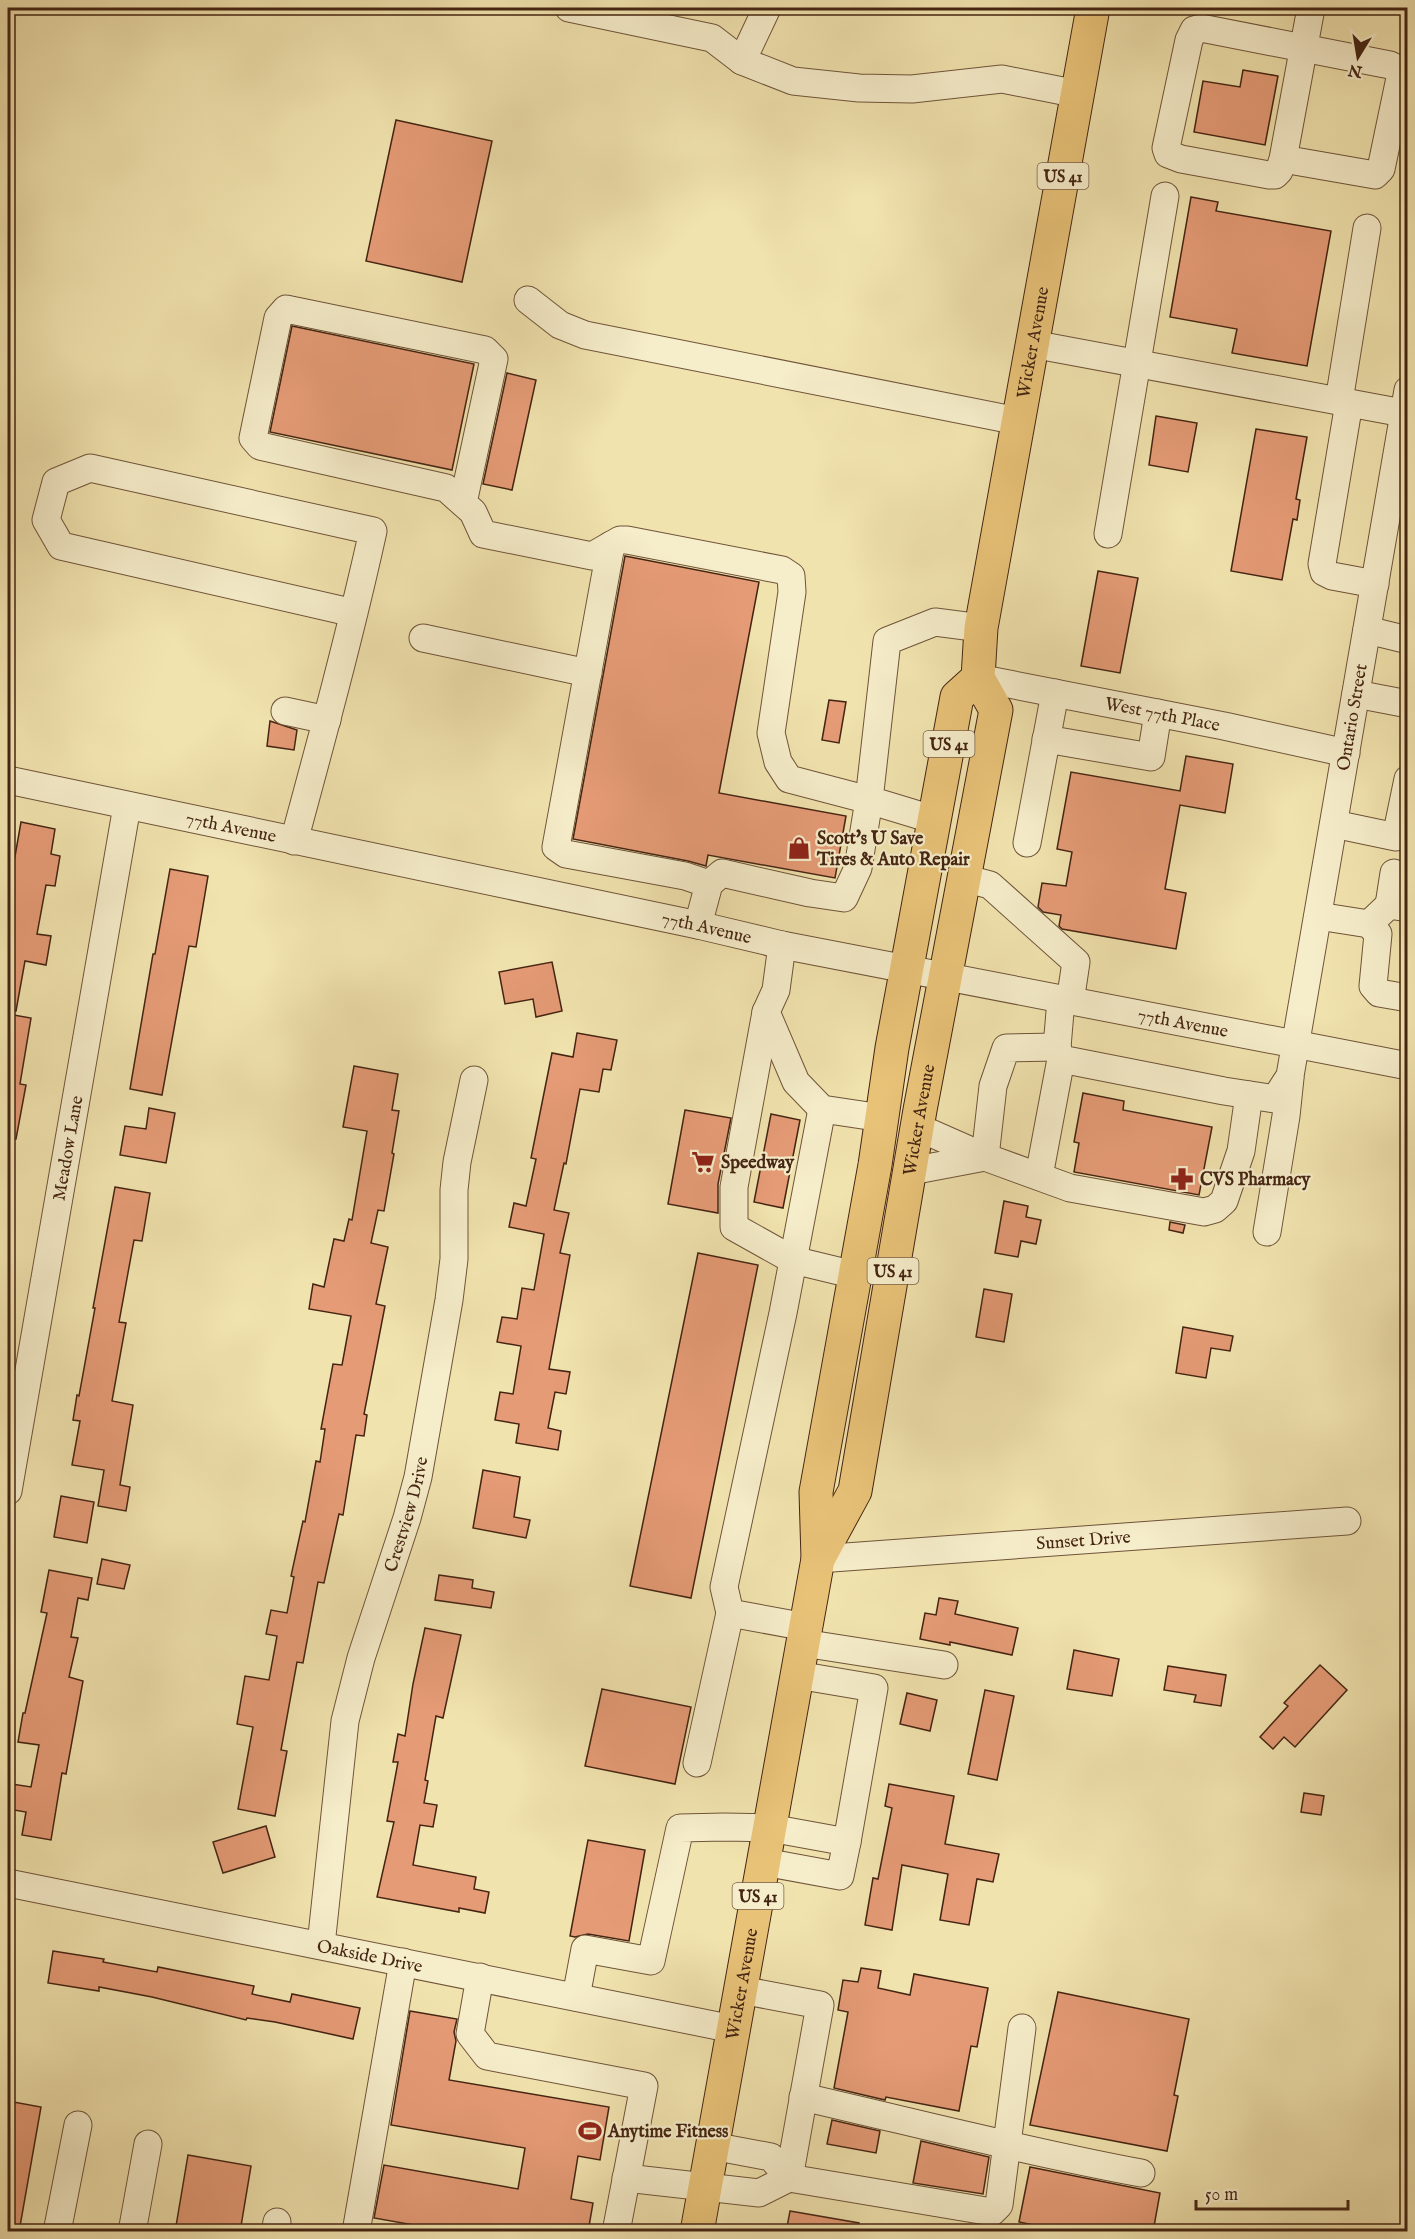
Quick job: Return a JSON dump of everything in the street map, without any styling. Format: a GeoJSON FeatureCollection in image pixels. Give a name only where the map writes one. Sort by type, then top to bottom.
{"type":"FeatureCollection","features":[{"type":"Feature","properties":{"kind":"highway","name":"Wicker Avenue"},"geometry":{"type":"LineString","coordinates":[[818,1558],[855,1491],[917,1127],[996,710],[978,678],[981,628],[1093,8]]}},
{"type":"Feature","properties":{"kind":"highway","name":"Wicker Avenue"},"geometry":{"type":"LineString","coordinates":[[697,2232],[818,1558],[816,1492],[875,1165],[892,1048],[957,697],[978,678]]}},
{"type":"Feature","properties":{"kind":"street"},"geometry":{"type":"LineString","coordinates":[[569,8],[712,38],[742,61],[794,81],[859,88],[912,89],[1002,79],[1078,94]]}},
{"type":"Feature","properties":{"kind":"street"},"geometry":{"type":"LineString","coordinates":[[742,61],[767,8]]}},
{"type":"Feature","properties":{"kind":"street"},"geometry":{"type":"LineString","coordinates":[[1283,159],[1376,175],[1381,169],[1401,78],[1398,69],[1390,65],[1303,48],[1201,28],[1194,30],[1189,40],[1166,148],[1168,154],[1181,159],[1269,176],[1275,175],[1283,159],[1303,48],[1311,8]]}},
{"type":"Feature","properties":{"kind":"street"},"geometry":{"type":"LineString","coordinates":[[1108,534],[1165,196]]}},
{"type":"Feature","properties":{"kind":"street"},"geometry":{"type":"LineString","coordinates":[[1367,228],[1322,564],[1324,572],[1332,576],[1375,584]]}},
{"type":"Feature","properties":{"kind":"street"},"geometry":{"type":"LineString","coordinates":[[528,300],[560,325],[585,335],[1018,421]]}},
{"type":"Feature","properties":{"kind":"street"},"geometry":{"type":"LineString","coordinates":[[463,503],[494,358],[486,350],[286,309],[278,318],[253,438],[260,446],[446,488],[473,512],[483,534],[592,556],[620,540],[627,540],[782,570],[791,576],[792,592],[771,733],[778,762],[789,779],[935,820]]}},
{"type":"Feature","properties":{"kind":"street"},"geometry":{"type":"LineString","coordinates":[[1032,344],[1344,402],[1406,400]]}},
{"type":"Feature","properties":{"kind":"street","name":"Ontario Street"},"geometry":{"type":"LineString","coordinates":[[1267,1232],[1286,1116],[1290,1076],[1375,584],[1402,449],[1406,400]]}},
{"type":"Feature","properties":{"kind":"street"},"geometry":{"type":"LineString","coordinates":[[294,841],[327,720],[354,614],[374,531],[90,468],[56,482],[46,520],[61,546],[354,614]]}},
{"type":"Feature","properties":{"kind":"street"},"geometry":{"type":"LineString","coordinates":[[611,545],[556,847],[566,854],[685,876],[709,884]]}},
{"type":"Feature","properties":{"kind":"street"},"geometry":{"type":"LineString","coordinates":[[698,925],[709,884],[722,873],[810,893],[844,898],[858,868],[869,801],[887,641],[936,622],[981,628]]}},
{"type":"Feature","properties":{"kind":"street"},"geometry":{"type":"LineString","coordinates":[[1367,630],[1407,640]]}},
{"type":"Feature","properties":{"kind":"street"},"geometry":{"type":"LineString","coordinates":[[423,638],[588,673]]}},
{"type":"Feature","properties":{"kind":"street","name":"West 77th Place"},"geometry":{"type":"LineString","coordinates":[[978,678],[1346,753]]}},
{"type":"Feature","properties":{"kind":"street"},"geometry":{"type":"LineString","coordinates":[[1027,843],[1055,693]]}},
{"type":"Feature","properties":{"kind":"street"},"geometry":{"type":"LineString","coordinates":[[1356,694],[1407,704]]}},
{"type":"Feature","properties":{"kind":"street"},"geometry":{"type":"LineString","coordinates":[[285,711],[327,720]]}},
{"type":"Feature","properties":{"kind":"street"},"geometry":{"type":"LineString","coordinates":[[1046,739],[1151,757],[1158,713]]}},
{"type":"Feature","properties":{"kind":"street"},"geometry":{"type":"LineString","coordinates":[[1334,825],[1396,837],[1407,779]]}},
{"type":"Feature","properties":{"kind":"street","name":"77th Avenue"},"geometry":{"type":"LineString","coordinates":[[8,780],[698,925],[782,945],[1407,1066]]}},
{"type":"Feature","properties":{"kind":"street","name":"Meadow Lane"},"geometry":{"type":"LineString","coordinates":[[8,1491],[127,806]]}},
{"type":"Feature","properties":{"kind":"street"},"geometry":{"type":"LineString","coordinates":[[1369,924],[1398,906],[1394,873]]}},
{"type":"Feature","properties":{"kind":"street"},"geometry":{"type":"LineString","coordinates":[[964,878],[990,885],[1076,962],[1066,1001],[1039,1176]]}},
{"type":"Feature","properties":{"kind":"street"},"geometry":{"type":"LineString","coordinates":[[1318,916],[1369,924],[1378,934],[1372,986],[1379,993],[1407,999]]}},
{"type":"Feature","properties":{"kind":"street"},"geometry":{"type":"LineString","coordinates":[[782,945],[776,990],[766,1012],[734,1187],[734,1227],[793,1260],[855,1275]]}},
{"type":"Feature","properties":{"kind":"street"},"geometry":{"type":"LineString","coordinates":[[766,1012],[796,1082],[822,1109],[882,1118]]}},
{"type":"Feature","properties":{"kind":"street"},"geometry":{"type":"LineString","coordinates":[[985,1157],[993,1086],[1006,1048],[1059,1053],[1275,1099],[1290,1076]]}},
{"type":"Feature","properties":{"kind":"street","name":"Crestview Drive"},"geometry":{"type":"LineString","coordinates":[[321,1945],[345,1721],[358,1668],[418,1477],[449,1300],[454,1259],[454,1190],[457,1162],[474,1080]]}},
{"type":"Feature","properties":{"kind":"street"},"geometry":{"type":"LineString","coordinates":[[917,1127],[985,1157],[1070,1188],[1204,1212],[1215,1209],[1224,1201],[1241,1151],[1249,1095]]}},
{"type":"Feature","properties":{"kind":"street"},"geometry":{"type":"LineString","coordinates":[[697,1763],[729,1613],[724,1587],[793,1260],[822,1109]]}},
{"type":"Feature","properties":{"kind":"street"},"geometry":{"type":"LineString","coordinates":[[911,1171],[985,1157]]}},
{"type":"Feature","properties":{"kind":"street","name":"Sunset Drive"},"geometry":{"type":"LineString","coordinates":[[818,1558],[1347,1521]]}},
{"type":"Feature","properties":{"kind":"street"},"geometry":{"type":"LineString","coordinates":[[729,1613],[804,1635],[944,1665]]}},
{"type":"Feature","properties":{"kind":"street"},"geometry":{"type":"LineString","coordinates":[[764,1862],[840,1876],[847,1842],[874,1688],[797,1675]]}},
{"type":"Feature","properties":{"kind":"street"},"geometry":{"type":"LineString","coordinates":[[576,1997],[585,1949],[651,1961],[680,1828],[770,1828],[847,1842]]}},
{"type":"Feature","properties":{"kind":"street","name":"Oakside Drive"},"geometry":{"type":"LineString","coordinates":[[8,1883],[733,2029]]}},
{"type":"Feature","properties":{"kind":"street"},"geometry":{"type":"LineString","coordinates":[[356,2232],[403,1962]]}},
{"type":"Feature","properties":{"kind":"street"},"geometry":{"type":"LineString","coordinates":[[480,1977],[470,2034],[487,2056],[644,2086],[616,2232]]}},
{"type":"Feature","properties":{"kind":"street"},"geometry":{"type":"LineString","coordinates":[[741,1990],[820,2005],[789,2178]]}},
{"type":"Feature","properties":{"kind":"street"},"geometry":{"type":"LineString","coordinates":[[626,2178],[759,2193],[789,2178],[992,2212],[999,2205],[1022,2028]]}},
{"type":"Feature","properties":{"kind":"street"},"geometry":{"type":"LineString","coordinates":[[803,2097],[1007,2144],[1043,2155],[1141,2173]]}},
{"type":"Feature","properties":{"kind":"street"},"geometry":{"type":"LineString","coordinates":[[57,2232],[78,2125]]}},
{"type":"Feature","properties":{"kind":"street"},"geometry":{"type":"LineString","coordinates":[[132,2232],[148,2144]]}},
{"type":"Feature","properties":{"kind":"street"},"geometry":{"type":"LineString","coordinates":[[712,2146],[771,2157],[789,2178]]}},
{"type":"Feature","properties":{"kind":"building"},"geometry":{"type":"Polygon","coordinates":[[[1243,70],[1278,76],[1265,145],[1194,132],[1203,81],[1240,87],[1243,70]]]}},
{"type":"Feature","properties":{"kind":"building"},"geometry":{"type":"Polygon","coordinates":[[[396,120],[492,141],[462,282],[366,261],[396,120]]]}},
{"type":"Feature","properties":{"kind":"building"},"geometry":{"type":"Polygon","coordinates":[[[1191,197],[1218,202],[1216,211],[1331,231],[1307,366],[1232,353],[1237,329],[1170,317],[1191,197]]]}},
{"type":"Feature","properties":{"kind":"building"},"geometry":{"type":"Polygon","coordinates":[[[292,326],[474,364],[452,470],[270,432],[292,326]]]}},
{"type":"Feature","properties":{"kind":"building"},"geometry":{"type":"Polygon","coordinates":[[[507,373],[536,380],[512,490],[483,484],[507,373]]]}},
{"type":"Feature","properties":{"kind":"building"},"geometry":{"type":"Polygon","coordinates":[[[1156,416],[1197,423],[1188,472],[1149,465],[1156,416]]]}},
{"type":"Feature","properties":{"kind":"building"},"geometry":{"type":"Polygon","coordinates":[[[1256,429],[1307,437],[1296,499],[1300,500],[1297,520],[1293,519],[1282,580],[1231,571],[1256,429]]]}},
{"type":"Feature","properties":{"kind":"building"},"geometry":{"type":"Polygon","coordinates":[[[625,556],[759,582],[719,793],[846,816],[835,878],[708,855],[706,866],[573,839],[625,556]]]}},
{"type":"Feature","properties":{"kind":"building"},"geometry":{"type":"Polygon","coordinates":[[[1098,571],[1138,578],[1120,673],[1081,666],[1098,571]]]}},
{"type":"Feature","properties":{"kind":"building"},"geometry":{"type":"Polygon","coordinates":[[[829,700],[846,702],[839,743],[822,740],[829,700]]]}},
{"type":"Feature","properties":{"kind":"building"},"geometry":{"type":"Polygon","coordinates":[[[270,721],[297,730],[294,750],[267,746],[270,721]]]}},
{"type":"Feature","properties":{"kind":"building"},"geometry":{"type":"Polygon","coordinates":[[[1186,756],[1233,764],[1225,813],[1180,805],[1165,889],[1186,893],[1176,949],[1062,929],[1059,926],[1061,915],[1043,912],[1038,907],[1042,883],[1066,886],[1072,852],[1057,849],[1071,772],[1180,791],[1186,756]]]}},
{"type":"Feature","properties":{"kind":"building"},"geometry":{"type":"Polygon","coordinates":[[[21,822],[55,829],[51,854],[60,856],[55,886],[46,885],[37,934],[51,936],[46,965],[25,961],[16,1011],[8,1011],[8,896],[21,822]]]}},
{"type":"Feature","properties":{"kind":"building"},"geometry":{"type":"Polygon","coordinates":[[[170,869],[208,876],[196,947],[189,946],[162,1095],[130,1089],[170,869]]]}},
{"type":"Feature","properties":{"kind":"building"},"geometry":{"type":"Polygon","coordinates":[[[552,962],[562,1011],[536,1017],[533,999],[505,1004],[499,972],[552,962]]]}},
{"type":"Feature","properties":{"kind":"building"},"geometry":{"type":"Polygon","coordinates":[[[8,1014],[31,1018],[20,1084],[26,1085],[16,1139],[8,1139],[8,1014]]]}},
{"type":"Feature","properties":{"kind":"building"},"geometry":{"type":"Polygon","coordinates":[[[577,1033],[617,1040],[611,1070],[603,1069],[599,1092],[580,1089],[566,1164],[564,1163],[554,1210],[569,1213],[560,1253],[570,1255],[549,1369],[570,1372],[566,1394],[555,1392],[548,1428],[561,1431],[558,1450],[516,1443],[519,1424],[495,1420],[500,1392],[513,1394],[521,1346],[497,1342],[502,1317],[517,1319],[522,1288],[534,1290],[544,1234],[509,1227],[514,1203],[526,1206],[536,1159],[531,1158],[552,1053],[573,1057],[577,1033]]]}},
{"type":"Feature","properties":{"kind":"building"},"geometry":{"type":"Polygon","coordinates":[[[354,1066],[398,1074],[392,1110],[399,1111],[392,1153],[394,1154],[384,1211],[378,1210],[371,1243],[388,1247],[376,1304],[385,1306],[364,1414],[367,1415],[364,1436],[356,1435],[343,1515],[339,1514],[324,1583],[318,1582],[303,1663],[297,1662],[281,1750],[287,1751],[275,1816],[238,1809],[253,1727],[237,1724],[245,1676],[269,1680],[277,1636],[266,1634],[271,1610],[287,1613],[294,1577],[291,1576],[303,1521],[305,1522],[316,1461],[320,1462],[325,1429],[321,1429],[333,1364],[342,1365],[351,1316],[309,1309],[313,1284],[324,1287],[334,1239],[344,1241],[349,1219],[352,1220],[367,1131],[343,1127],[354,1066]]]}},
{"type":"Feature","properties":{"kind":"building","name":"CVS Pharmacy"},"geometry":{"type":"Polygon","coordinates":[[[1083,1093],[1124,1101],[1123,1110],[1212,1127],[1199,1195],[1074,1172],[1079,1143],[1074,1142],[1083,1093]]]}},
{"type":"Feature","properties":{"kind":"building"},"geometry":{"type":"Polygon","coordinates":[[[149,1108],[175,1113],[166,1163],[120,1155],[125,1126],[146,1129],[149,1108]]]}},
{"type":"Feature","properties":{"kind":"building","name":"Speedway"},"geometry":{"type":"Polygon","coordinates":[[[685,1110],[731,1118],[718,1184],[718,1213],[668,1204],[685,1110]]]}},
{"type":"Feature","properties":{"kind":"building","name":"Speedway"},"geometry":{"type":"Polygon","coordinates":[[[771,1114],[800,1120],[783,1208],[754,1202],[771,1114]]]}},
{"type":"Feature","properties":{"kind":"building"},"geometry":{"type":"Polygon","coordinates":[[[115,1187],[150,1193],[142,1241],[134,1240],[119,1322],[126,1323],[112,1401],[133,1405],[120,1485],[130,1487],[126,1511],[98,1506],[104,1470],[72,1465],[80,1421],[73,1420],[115,1187]]]}},
{"type":"Feature","properties":{"kind":"building"},"geometry":{"type":"Polygon","coordinates":[[[1004,1201],[1028,1206],[1026,1217],[1041,1220],[1036,1244],[1021,1241],[1018,1257],[995,1253],[1004,1201]]]}},
{"type":"Feature","properties":{"kind":"building"},"geometry":{"type":"Polygon","coordinates":[[[1170,1222],[1185,1225],[1183,1233],[1169,1230],[1170,1222]]]}},
{"type":"Feature","properties":{"kind":"building"},"geometry":{"type":"Polygon","coordinates":[[[698,1253],[758,1265],[691,1598],[630,1586],[698,1253]]]}},
{"type":"Feature","properties":{"kind":"building"},"geometry":{"type":"Polygon","coordinates":[[[984,1289],[1012,1294],[1004,1342],[976,1337],[984,1289]]]}},
{"type":"Feature","properties":{"kind":"building"},"geometry":{"type":"Polygon","coordinates":[[[1183,1327],[1233,1336],[1230,1351],[1211,1348],[1206,1378],[1176,1373],[1183,1327]]]}},
{"type":"Feature","properties":{"kind":"building"},"geometry":{"type":"Polygon","coordinates":[[[483,1470],[520,1477],[514,1517],[530,1520],[526,1538],[473,1528],[483,1470]]]}},
{"type":"Feature","properties":{"kind":"building"},"geometry":{"type":"Polygon","coordinates":[[[61,1496],[94,1502],[87,1543],[54,1537],[61,1496]]]}},
{"type":"Feature","properties":{"kind":"building"},"geometry":{"type":"Polygon","coordinates":[[[102,1559],[130,1565],[124,1589],[97,1584],[102,1559]]]}},
{"type":"Feature","properties":{"kind":"building"},"geometry":{"type":"Polygon","coordinates":[[[49,1570],[92,1578],[88,1600],[78,1598],[71,1637],[78,1638],[69,1677],[83,1681],[66,1774],[62,1773],[51,1840],[22,1835],[26,1812],[8,1809],[12,1784],[31,1787],[39,1745],[18,1742],[47,1613],[41,1612],[49,1570]]]}},
{"type":"Feature","properties":{"kind":"building"},"geometry":{"type":"Polygon","coordinates":[[[439,1575],[473,1580],[472,1588],[494,1592],[491,1608],[435,1600],[439,1575]]]}},
{"type":"Feature","properties":{"kind":"building"},"geometry":{"type":"Polygon","coordinates":[[[939,1598],[958,1601],[955,1614],[1018,1628],[1012,1655],[950,1642],[950,1645],[920,1639],[925,1613],[936,1615],[939,1598]]]}},
{"type":"Feature","properties":{"kind":"building"},"geometry":{"type":"Polygon","coordinates":[[[425,1628],[461,1635],[443,1718],[436,1716],[425,1780],[428,1781],[424,1803],[437,1805],[433,1827],[420,1825],[413,1865],[476,1877],[474,1889],[489,1892],[485,1913],[459,1908],[459,1912],[377,1897],[394,1822],[387,1821],[398,1762],[393,1762],[398,1734],[405,1736],[425,1628]]]}},
{"type":"Feature","properties":{"kind":"building"},"geometry":{"type":"Polygon","coordinates":[[[1074,1650],[1119,1659],[1112,1696],[1067,1689],[1074,1650]]]}},
{"type":"Feature","properties":{"kind":"building"},"geometry":{"type":"Polygon","coordinates":[[[1320,1665],[1347,1690],[1295,1747],[1284,1737],[1273,1749],[1260,1737],[1288,1706],[1284,1703],[1320,1665]]]}},
{"type":"Feature","properties":{"kind":"building"},"geometry":{"type":"Polygon","coordinates":[[[1168,1666],[1226,1675],[1221,1706],[1194,1702],[1196,1695],[1164,1690],[1168,1666]]]}},
{"type":"Feature","properties":{"kind":"building"},"geometry":{"type":"Polygon","coordinates":[[[602,1689],[691,1707],[675,1784],[585,1766],[602,1689]]]}},
{"type":"Feature","properties":{"kind":"building"},"geometry":{"type":"Polygon","coordinates":[[[985,1690],[1014,1696],[997,1780],[968,1774],[985,1690]]]}},
{"type":"Feature","properties":{"kind":"building"},"geometry":{"type":"Polygon","coordinates":[[[907,1693],[937,1700],[930,1731],[900,1724],[907,1693]]]}},
{"type":"Feature","properties":{"kind":"building"},"geometry":{"type":"Polygon","coordinates":[[[889,1784],[954,1796],[945,1844],[999,1854],[993,1882],[977,1879],[969,1925],[940,1920],[948,1874],[902,1865],[892,1930],[865,1925],[873,1878],[878,1879],[892,1808],[885,1806],[889,1784]]]}},
{"type":"Feature","properties":{"kind":"building"},"geometry":{"type":"Polygon","coordinates":[[[1304,1793],[1324,1796],[1321,1815],[1301,1812],[1304,1793]]]}},
{"type":"Feature","properties":{"kind":"building"},"geometry":{"type":"Polygon","coordinates":[[[266,1826],[275,1857],[223,1873],[213,1842],[266,1826]]]}},
{"type":"Feature","properties":{"kind":"building"},"geometry":{"type":"Polygon","coordinates":[[[588,1840],[645,1850],[629,1941],[588,1934],[570,1936],[588,1840]]]}},
{"type":"Feature","properties":{"kind":"building"},"geometry":{"type":"Polygon","coordinates":[[[53,1951],[104,1959],[103,1962],[157,1972],[158,1967],[254,1986],[252,1994],[290,2002],[292,1994],[360,2008],[353,2039],[275,2022],[247,2018],[246,2020],[152,1997],[99,1987],[99,1991],[48,1983],[53,1951]]]}},
{"type":"Feature","properties":{"kind":"building"},"geometry":{"type":"Polygon","coordinates":[[[861,1968],[881,1971],[878,1988],[910,1995],[914,1974],[988,1988],[977,2047],[971,2046],[959,2111],[886,2097],[885,2100],[834,2088],[848,2012],[838,2010],[843,1980],[858,1982],[861,1968]]]}},
{"type":"Feature","properties":{"kind":"building"},"geometry":{"type":"Polygon","coordinates":[[[1058,1992],[1189,2019],[1174,2095],[1178,2096],[1167,2151],[1030,2125],[1058,1992]]]}},
{"type":"Feature","properties":{"kind":"building"},"geometry":{"type":"Polygon","coordinates":[[[410,2011],[457,2019],[454,2032],[456,2041],[449,2080],[609,2107],[600,2160],[578,2156],[571,2199],[593,2203],[588,2232],[453,2232],[374,2218],[384,2165],[518,2189],[525,2148],[391,2125],[410,2011]]]}},
{"type":"Feature","properties":{"kind":"building"},"geometry":{"type":"Polygon","coordinates":[[[8,2101],[41,2107],[19,2232],[8,2232],[8,2101]]]}},
{"type":"Feature","properties":{"kind":"building"},"geometry":{"type":"Polygon","coordinates":[[[832,2120],[880,2131],[876,2153],[827,2144],[832,2120]]]}},
{"type":"Feature","properties":{"kind":"building"},"geometry":{"type":"Polygon","coordinates":[[[921,2141],[989,2157],[983,2194],[913,2183],[921,2141]]]}},
{"type":"Feature","properties":{"kind":"building"},"geometry":{"type":"Polygon","coordinates":[[[188,2155],[251,2166],[240,2232],[175,2232],[188,2155]]]}},
{"type":"Feature","properties":{"kind":"building"},"geometry":{"type":"Polygon","coordinates":[[[1030,2167],[1160,2193],[1153,2232],[1066,2232],[1019,2222],[1030,2167]]]}},
{"type":"Feature","properties":{"kind":"building"},"geometry":{"type":"Polygon","coordinates":[[[790,2211],[859,2223],[859,2232],[786,2232],[790,2211]]]}},
{"type":"Feature","properties":{"kind":"place","name":"Scott's U Save Tires & Auto Repair"},"geometry":{"type":"Point","coordinates":[799,848]}},
{"type":"Feature","properties":{"kind":"place","name":"Speedway"},"geometry":{"type":"Point","coordinates":[703,1162]}},
{"type":"Feature","properties":{"kind":"place","name":"CVS Pharmacy"},"geometry":{"type":"Point","coordinates":[1182,1179]}},
{"type":"Feature","properties":{"kind":"place","name":"Anytime Fitness"},"geometry":{"type":"Point","coordinates":[590,2131]}}]}
